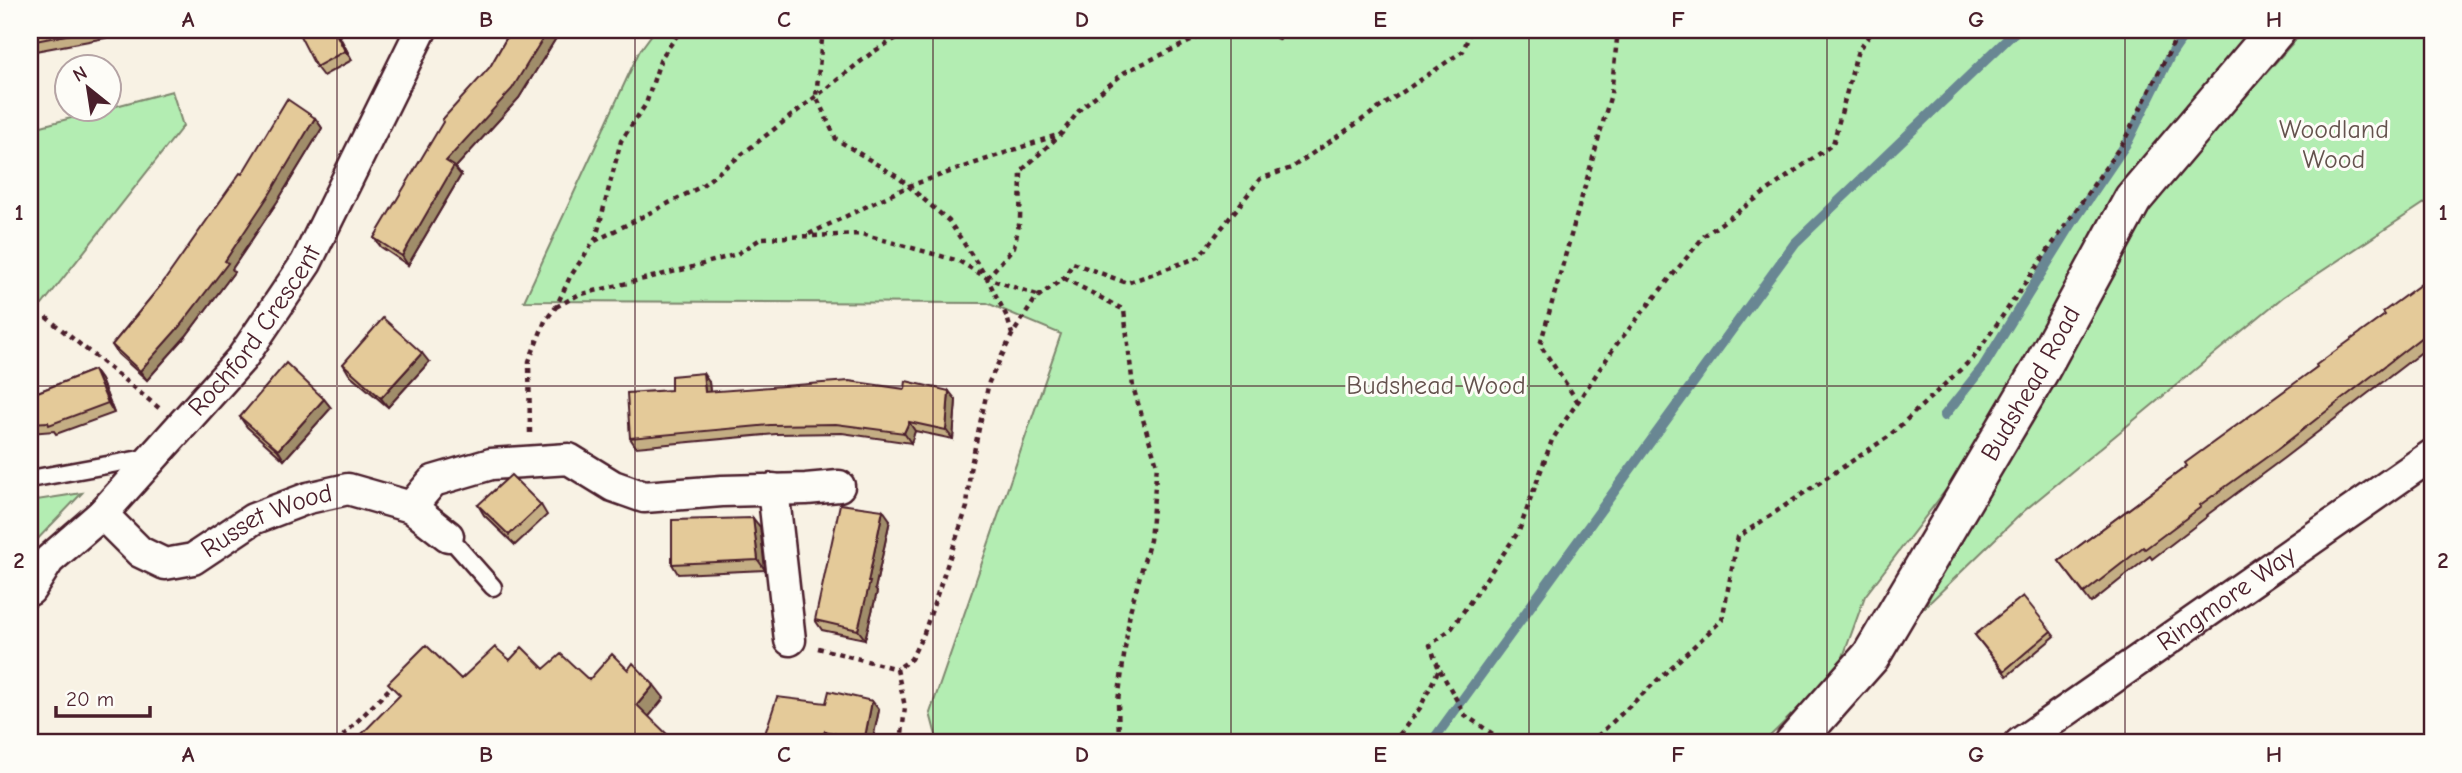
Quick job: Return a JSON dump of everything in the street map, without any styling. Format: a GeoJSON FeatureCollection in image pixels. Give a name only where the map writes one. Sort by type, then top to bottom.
{"type":"FeatureCollection","features":[{"type":"Feature","properties":{"kind":"street","name":"Rochford Crescent"},"geometry":{"type":"LineString","coordinates":[[30,590],[49,559],[102,514],[242,358],[306,263],[421,30]]}},
{"type":"Feature","properties":{"kind":"street","name":"Budshead Road"},"geometry":{"type":"LineString","coordinates":[[1794,743],[1871,656],[2042,368],[2133,199],[2276,30]]}},
{"type":"Feature","properties":{"kind":"street","name":"Ringmore Way"},"geometry":{"type":"LineString","coordinates":[[2020,743],[2432,455]]}},
{"type":"Feature","properties":{"kind":"street"},"geometry":{"type":"LineString","coordinates":[[411,506],[433,481],[491,464],[569,458],[613,486],[643,497],[839,486]]}},
{"type":"Feature","properties":{"kind":"street","name":"Russet Wood"},"geometry":{"type":"LineString","coordinates":[[102,514],[140,552],[165,564],[193,559],[253,519],[308,498],[348,489],[411,506],[448,536]]}},
{"type":"Feature","properties":{"kind":"street"},"geometry":{"type":"LineString","coordinates":[[773,489],[790,640]]}},
{"type":"Feature","properties":{"kind":"lane"},"geometry":{"type":"LineString","coordinates":[[30,478],[154,456]]}},
{"type":"Feature","properties":{"kind":"lane"},"geometry":{"type":"LineString","coordinates":[[448,536],[493,587]]}},
{"type":"Feature","properties":{"kind":"path"},"geometry":{"type":"LineString","coordinates":[[528,461],[529,361],[545,321],[556,307],[570,276],[594,241],[621,141],[646,104],[661,58],[681,30]]}},
{"type":"Feature","properties":{"kind":"path"},"geometry":{"type":"LineString","coordinates":[[822,30],[816,96],[836,139],[899,178],[949,221],[987,278],[1007,317],[1012,335]]}},
{"type":"Feature","properties":{"kind":"path"},"geometry":{"type":"LineString","coordinates":[[594,241],[700,187],[873,52],[910,30]]}},
{"type":"Feature","properties":{"kind":"path"},"geometry":{"type":"LineString","coordinates":[[987,278],[1014,247],[1020,220],[1021,171],[1062,133],[1081,108],[1125,72],[1212,32],[1223,30]]}},
{"type":"Feature","properties":{"kind":"path"},"geometry":{"type":"LineString","coordinates":[[1257,30],[1279,38],[1296,30]]}},
{"type":"Feature","properties":{"kind":"path"},"geometry":{"type":"LineString","coordinates":[[790,640],[897,668],[911,659],[924,633],[967,507],[970,470],[989,382],[1012,335],[1038,296],[1064,278],[1073,263],[1127,283],[1199,257],[1260,178],[1291,168],[1463,51],[1471,30]]}},
{"type":"Feature","properties":{"kind":"path"},"geometry":{"type":"LineString","coordinates":[[1578,402],[1540,345],[1611,94],[1618,30]]}},
{"type":"Feature","properties":{"kind":"path"},"geometry":{"type":"LineString","coordinates":[[1506,743],[1465,715],[1439,669],[1430,645],[1452,628],[1519,531],[1552,440],[1616,345],[1705,235],[1833,144],[1858,50],[1874,30]]}},
{"type":"Feature","properties":{"kind":"path"},"geometry":{"type":"LineString","coordinates":[[1590,743],[1722,620],[1738,537],[1888,437],[1974,357],[2124,141],[2180,30]]}},
{"type":"Feature","properties":{"kind":"path"},"geometry":{"type":"LineString","coordinates":[[805,236],[909,186],[1062,133]]}},
{"type":"Feature","properties":{"kind":"path"},"geometry":{"type":"LineString","coordinates":[[556,307],[578,295],[737,254],[762,238],[862,234],[960,261],[987,278],[1038,296]]}},
{"type":"Feature","properties":{"kind":"path"},"geometry":{"type":"LineString","coordinates":[[1064,278],[1124,310],[1133,387],[1157,466],[1150,540],[1130,611],[1119,688],[1119,743]]}},
{"type":"Feature","properties":{"kind":"path"},"geometry":{"type":"LineString","coordinates":[[46,317],[149,400]]}},
{"type":"Feature","properties":{"kind":"path"},"geometry":{"type":"LineString","coordinates":[[897,668],[905,707],[901,743]]}},
{"type":"Feature","properties":{"kind":"path"},"geometry":{"type":"LineString","coordinates":[[1393,743],[1420,708],[1439,669]]}},
{"type":"Feature","properties":{"kind":"path"},"geometry":{"type":"LineString","coordinates":[[336,743],[400,678]]}},
{"type":"Feature","properties":{"kind":"green space","name":"Budshead Wood"},"geometry":{"type":"Polygon","coordinates":[[[655,30],[2256,30],[2003,415],[1865,596],[1839,668],[1763,743],[938,743],[930,713],[1061,334],[987,303],[524,301],[639,52],[655,30]]]}},
{"type":"Feature","properties":{"kind":"green space","name":"Woodland Wood"},"geometry":{"type":"Polygon","coordinates":[[[2304,30],[2432,30],[2432,198],[2283,297],[2024,511],[1924,608],[1976,507],[2106,278],[2157,198],[2304,30]]]}},
{"type":"Feature","properties":{"kind":"green space"},"geometry":{"type":"Polygon","coordinates":[[[172,91],[183,126],[42,305],[30,311],[30,129],[56,122],[122,122],[122,104],[172,91]]]}},
{"type":"Feature","properties":{"kind":"green space"},"geometry":{"type":"Polygon","coordinates":[[[82,493],[30,547],[30,501],[82,493]]]}},
{"type":"Feature","properties":{"kind":"building"},"geometry":{"type":"Polygon","coordinates":[[[30,30],[92,30],[30,42],[30,30]]]}},
{"type":"Feature","properties":{"kind":"building"},"geometry":{"type":"Polygon","coordinates":[[[297,30],[334,30],[345,51],[316,67],[297,30]]]}},
{"type":"Feature","properties":{"kind":"building"},"geometry":{"type":"Polygon","coordinates":[[[511,30],[548,30],[512,89],[446,161],[454,166],[402,256],[374,238],[442,120],[490,67],[511,30]]]}},
{"type":"Feature","properties":{"kind":"building"},"geometry":{"type":"Polygon","coordinates":[[[287,99],[315,118],[271,192],[225,261],[228,263],[179,327],[140,371],[112,345],[162,284],[240,173],[242,174],[287,99]]]}},
{"type":"Feature","properties":{"kind":"building"},"geometry":{"type":"Polygon","coordinates":[[[2432,276],[2432,329],[2278,449],[2084,593],[2059,561],[2187,466],[2185,463],[2317,367],[2316,365],[2385,315],[2383,312],[2432,276]]]}},
{"type":"Feature","properties":{"kind":"building"},"geometry":{"type":"Polygon","coordinates":[[[383,318],[422,353],[381,398],[343,364],[383,318]]]}},
{"type":"Feature","properties":{"kind":"building"},"geometry":{"type":"Polygon","coordinates":[[[286,363],[324,399],[278,450],[240,417],[286,363]]]}},
{"type":"Feature","properties":{"kind":"building"},"geometry":{"type":"Polygon","coordinates":[[[94,370],[108,403],[49,425],[48,422],[30,423],[30,395],[94,370]]]}},
{"type":"Feature","properties":{"kind":"building"},"geometry":{"type":"Polygon","coordinates":[[[703,373],[705,392],[849,381],[905,389],[906,381],[949,391],[946,430],[909,422],[904,433],[836,424],[770,425],[630,438],[627,393],[671,390],[671,376],[703,373]]]}},
{"type":"Feature","properties":{"kind":"building"},"geometry":{"type":"Polygon","coordinates":[[[511,475],[541,505],[509,535],[478,505],[511,475]]]}},
{"type":"Feature","properties":{"kind":"building"},"geometry":{"type":"Polygon","coordinates":[[[840,504],[883,510],[858,630],[815,620],[840,504]]]}},
{"type":"Feature","properties":{"kind":"building"},"geometry":{"type":"Polygon","coordinates":[[[753,518],[758,560],[672,564],[672,520],[753,518]]]}},
{"type":"Feature","properties":{"kind":"building"},"geometry":{"type":"Polygon","coordinates":[[[2023,596],[2051,631],[2004,671],[1975,635],[2023,596]]]}},
{"type":"Feature","properties":{"kind":"building"},"geometry":{"type":"Polygon","coordinates":[[[426,645],[461,679],[495,647],[510,660],[522,647],[544,669],[561,654],[589,680],[612,654],[628,670],[633,663],[654,685],[637,705],[674,741],[353,743],[400,695],[388,683],[426,645]]]}},
{"type":"Feature","properties":{"kind":"building"},"geometry":{"type":"Polygon","coordinates":[[[829,691],[872,701],[864,742],[825,731],[820,743],[778,743],[763,740],[777,697],[826,703],[829,691]]]}},
{"type":"Feature","properties":{"kind":"waterway"},"geometry":{"type":"LineString","coordinates":[[1431,743],[1795,243],[2017,30]]}},
{"type":"Feature","properties":{"kind":"waterway"},"geometry":{"type":"LineString","coordinates":[[1944,416],[1983,367],[2071,225],[2128,141],[2170,56],[2188,30]]}}]}
